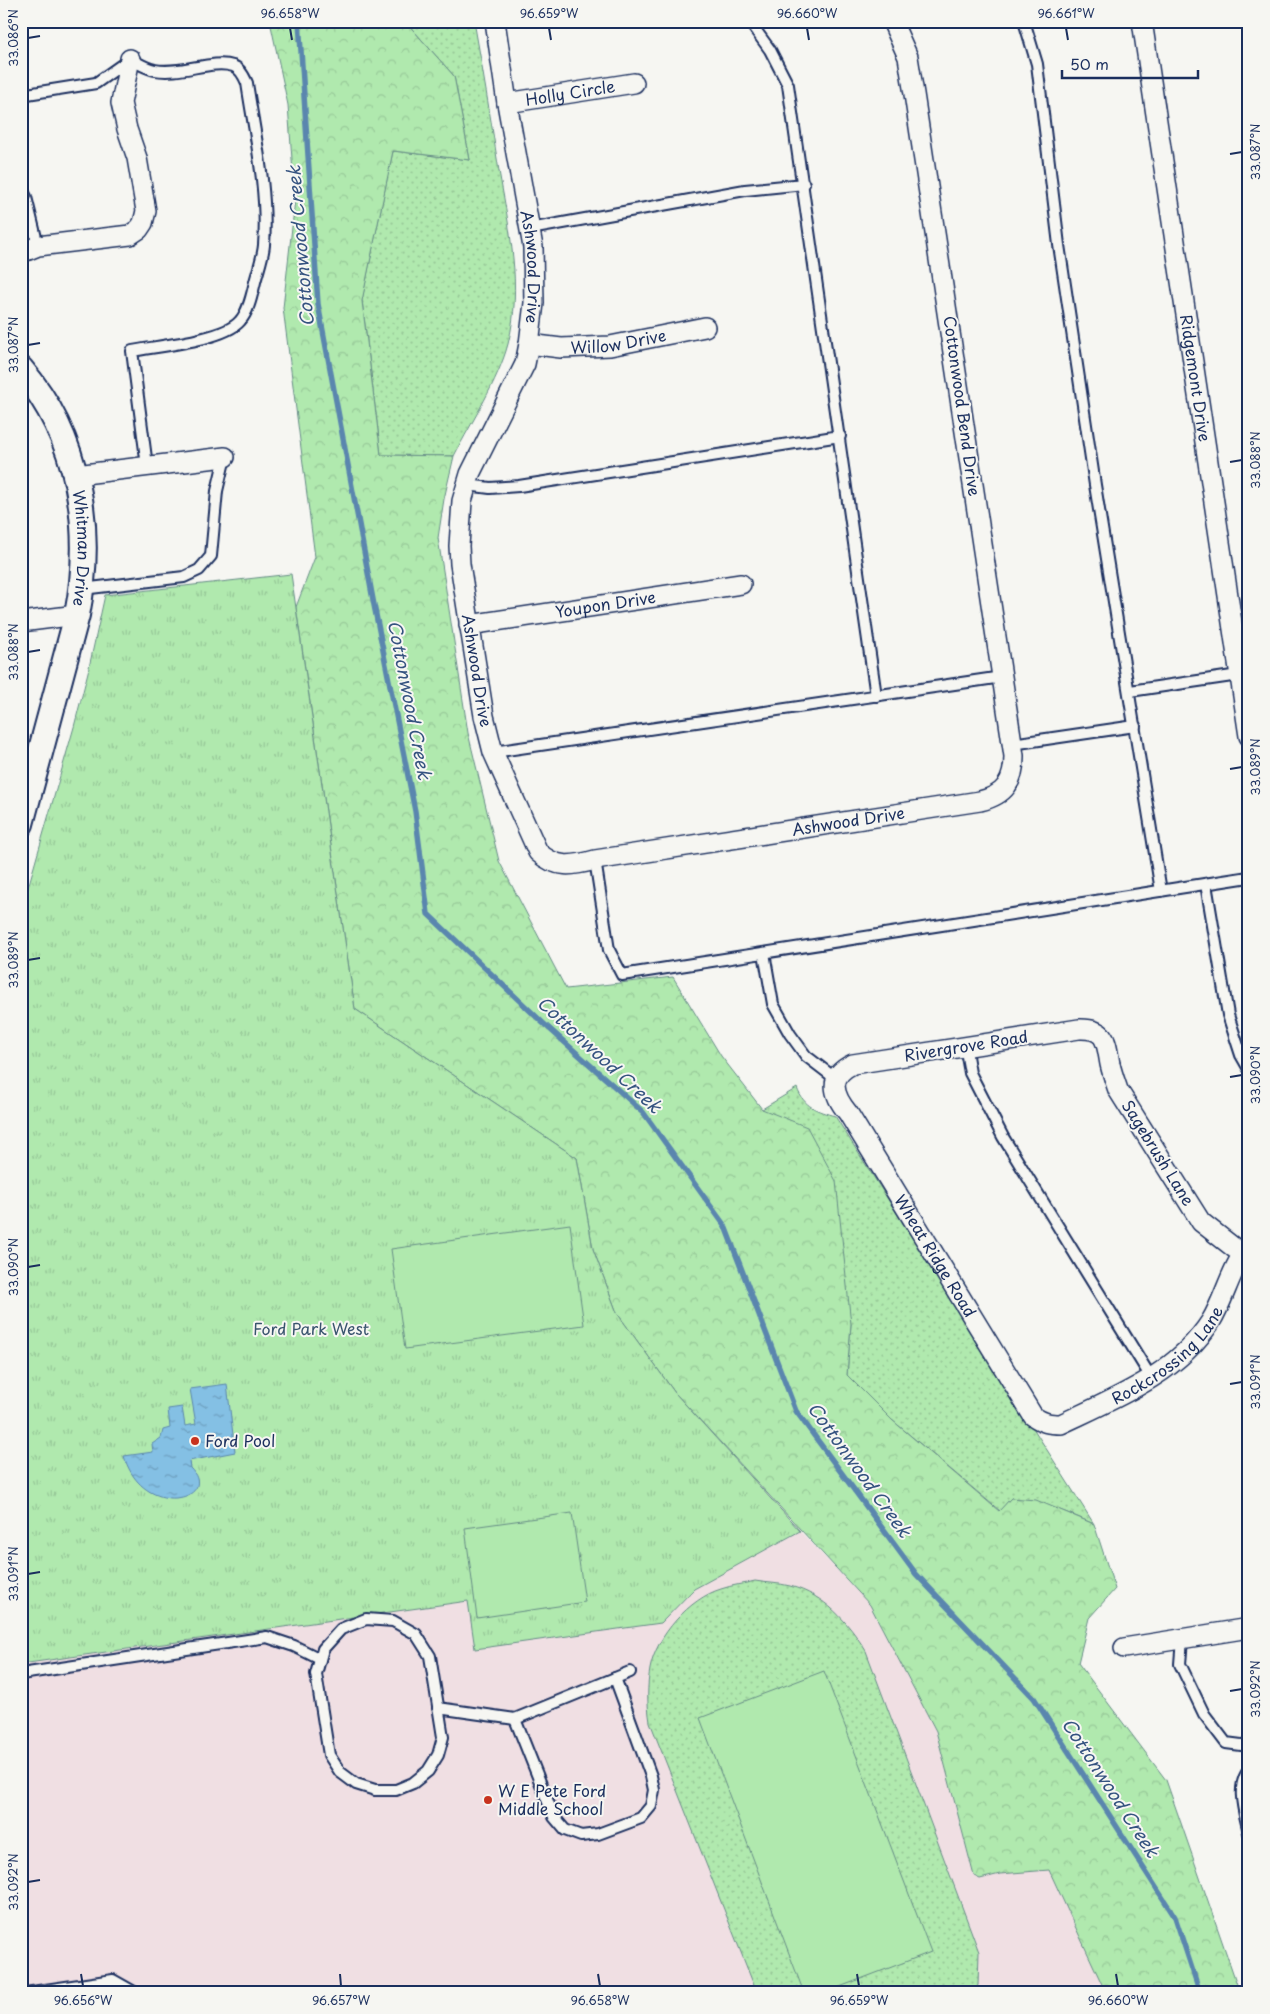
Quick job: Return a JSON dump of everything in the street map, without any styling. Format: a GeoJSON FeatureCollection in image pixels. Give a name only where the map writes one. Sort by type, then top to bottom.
{"type":"FeatureCollection","features":[{"type":"Feature","properties":{"kind":"street","name":"Ashwood Drive"},"geometry":{"type":"LineString","coordinates":[[495,21],[507,103],[533,247],[534,303],[525,364],[480,452],[462,501],[459,546],[469,625],[484,716],[493,752],[538,852],[546,859],[566,866],[980,801],[992,798],[1002,791]]}},
{"type":"Feature","properties":{"kind":"street","name":"Cottonwood Bend Drive"},"geometry":{"type":"LineString","coordinates":[[892,21],[908,57],[1012,744],[1014,769],[1010,781],[1002,791]]}},
{"type":"Feature","properties":{"kind":"street","name":"Ridgemont Drive"},"geometry":{"type":"LineString","coordinates":[[1142,21],[1242,655],[1239,675],[1249,736]]}},
{"type":"Feature","properties":{"kind":"street"},"geometry":{"type":"LineString","coordinates":[[30,249],[130,235],[139,229],[143,223],[146,211],[138,167],[121,103],[130,59]]}},
{"type":"Feature","properties":{"kind":"street","name":"Holly Circle"},"geometry":{"type":"LineString","coordinates":[[507,103],[634,83]]}},
{"type":"Feature","properties":{"kind":"street","name":"Willow Drive"},"geometry":{"type":"LineString","coordinates":[[529,344],[561,348],[610,346],[705,327]]}},
{"type":"Feature","properties":{"kind":"street","name":"Whitman Drive"},"geometry":{"type":"LineString","coordinates":[[21,369],[47,406],[66,444],[76,475],[85,546],[82,589],[77,615],[31,755],[21,824]]}},
{"type":"Feature","properties":{"kind":"street"},"geometry":{"type":"LineString","coordinates":[[76,475],[225,457]]}},
{"type":"Feature","properties":{"kind":"street","name":"Youpon Drive"},"geometry":{"type":"LineString","coordinates":[[469,625],[741,584]]}},
{"type":"Feature","properties":{"kind":"street"},"geometry":{"type":"LineString","coordinates":[[21,622],[77,615]]}},
{"type":"Feature","properties":{"kind":"street","name":"Rivergrove Road"},"geometry":{"type":"LineString","coordinates":[[836,1079],[840,1072],[853,1064],[965,1045],[1087,1028],[1102,1035]]}},
{"type":"Feature","properties":{"kind":"street","name":"Sagebrush Lane"},"geometry":{"type":"LineString","coordinates":[[1102,1035],[1109,1050],[1112,1073],[1118,1090],[1201,1222],[1245,1250]]}},
{"type":"Feature","properties":{"kind":"street","name":"Wheat Ridge Road"},"geometry":{"type":"LineString","coordinates":[[836,1079],[835,1087],[838,1101],[848,1113],[1033,1416],[1042,1422],[1050,1424]]}},
{"type":"Feature","properties":{"kind":"street","name":"Rockcrossing Lane"},"geometry":{"type":"LineString","coordinates":[[1050,1424],[1061,1424],[1152,1379],[1176,1361],[1193,1344],[1210,1321],[1225,1295],[1245,1250]]}},
{"type":"Feature","properties":{"kind":"street"},"geometry":{"type":"LineString","coordinates":[[1124,1648],[1249,1628]]}},
{"type":"Feature","properties":{"kind":"lane"},"geometry":{"type":"LineString","coordinates":[[749,21],[770,50],[788,86],[804,184],[876,696]]}},
{"type":"Feature","properties":{"kind":"lane"},"geometry":{"type":"LineString","coordinates":[[1024,21],[1037,64],[1061,254],[1095,485],[1161,891]]}},
{"type":"Feature","properties":{"kind":"lane"},"geometry":{"type":"LineString","coordinates":[[21,95],[96,83],[130,59],[154,70],[180,71],[223,64],[234,66],[242,72],[248,83],[265,219],[264,248],[251,300],[240,321],[224,332],[206,338],[132,351],[147,466]]}},
{"type":"Feature","properties":{"kind":"lane"},"geometry":{"type":"LineString","coordinates":[[530,229],[745,190],[804,184]]}},
{"type":"Feature","properties":{"kind":"lane"},"geometry":{"type":"LineString","coordinates":[[21,187],[26,197],[30,249]]}},
{"type":"Feature","properties":{"kind":"lane"},"geometry":{"type":"LineString","coordinates":[[467,485],[490,488],[519,486],[840,436]]}},
{"type":"Feature","properties":{"kind":"lane"},"geometry":{"type":"LineString","coordinates":[[82,589],[184,577],[199,570],[211,556],[217,491],[225,457]]}},
{"type":"Feature","properties":{"kind":"lane"},"geometry":{"type":"LineString","coordinates":[[1130,691],[1239,675]]}},
{"type":"Feature","properties":{"kind":"lane"},"geometry":{"type":"LineString","coordinates":[[493,752],[1002,677]]}},
{"type":"Feature","properties":{"kind":"lane"},"geometry":{"type":"LineString","coordinates":[[1012,744],[1135,726]]}},
{"type":"Feature","properties":{"kind":"lane"},"geometry":{"type":"LineString","coordinates":[[595,860],[610,950],[622,975],[1249,877]]}},
{"type":"Feature","properties":{"kind":"lane"},"geometry":{"type":"LineString","coordinates":[[1206,884],[1228,1015],[1241,1056],[1249,1069]]}},
{"type":"Feature","properties":{"kind":"lane"},"geometry":{"type":"LineString","coordinates":[[764,953],[773,1004],[790,1034],[806,1056],[836,1079]]}},
{"type":"Feature","properties":{"kind":"lane"},"geometry":{"type":"LineString","coordinates":[[965,1045],[970,1073],[1003,1137],[1152,1379]]}},
{"type":"Feature","properties":{"kind":"lane"},"geometry":{"type":"LineString","coordinates":[[366,1619],[392,1621],[416,1634],[430,1656],[443,1737],[438,1755],[428,1771],[413,1783],[396,1790],[375,1790],[356,1784],[340,1772],[329,1755],[316,1674],[320,1659],[323,1649],[341,1629],[366,1619]]}},
{"type":"Feature","properties":{"kind":"lane"},"geometry":{"type":"LineString","coordinates":[[21,1674],[267,1637],[294,1646],[320,1659]]}},
{"type":"Feature","properties":{"kind":"lane"},"geometry":{"type":"LineString","coordinates":[[1182,1639],[1180,1664],[1204,1714],[1226,1743],[1249,1746]]}},
{"type":"Feature","properties":{"kind":"lane"},"geometry":{"type":"LineString","coordinates":[[438,1708],[515,1719],[630,1672]]}},
{"type":"Feature","properties":{"kind":"lane"},"geometry":{"type":"LineString","coordinates":[[515,1719],[554,1818],[565,1830],[581,1836],[598,1834],[641,1818],[651,1806],[654,1790],[651,1776],[614,1678]]}},
{"type":"Feature","properties":{"kind":"lane"},"geometry":{"type":"LineString","coordinates":[[1249,1770],[1242,1780],[1242,1793],[1249,1833]]}},
{"type":"Feature","properties":{"kind":"lane"},"geometry":{"type":"LineString","coordinates":[[25,1993],[53,1991],[113,1980],[136,1993]]}},
{"type":"Feature","properties":{"kind":"shaded area","name":"W E Pete Ford Middle School"},"geometry":{"type":"Polygon","coordinates":[[[800,1531],[870,1605],[936,1731],[974,1876],[980,1879],[1000,1874],[1049,1869],[1106,1993],[21,1993],[21,1664],[468,1601],[475,1649],[661,1623],[694,1589],[800,1531]]]}},
{"type":"Feature","properties":{"kind":"green space"},"geometry":{"type":"Polygon","coordinates":[[[270,21],[405,21],[454,76],[470,160],[393,151],[362,301],[381,455],[454,456],[444,499],[438,538],[468,733],[499,861],[566,989],[673,977],[721,1056],[762,1109],[807,1127],[836,1181],[851,1324],[847,1375],[892,1420],[999,1511],[1011,1498],[1036,1500],[1094,1524],[1115,1589],[1089,1618],[1078,1663],[1166,1780],[1240,1993],[1106,1993],[1049,1870],[1000,1874],[980,1879],[974,1876],[936,1731],[870,1605],[675,1393],[617,1313],[593,1249],[577,1158],[355,1009],[296,607],[315,557],[283,308],[295,200],[288,105],[270,21]]]}},
{"type":"Feature","properties":{"kind":"green space"},"geometry":{"type":"Polygon","coordinates":[[[405,21],[474,21],[513,257],[514,301],[512,322],[504,358],[454,456],[381,455],[362,300],[393,151],[470,160],[454,76],[405,21]]]}},
{"type":"Feature","properties":{"kind":"green space","name":"Ford Park West"},"geometry":{"type":"Polygon","coordinates":[[[291,574],[355,1009],[577,1158],[593,1249],[617,1313],[675,1393],[800,1531],[694,1589],[661,1623],[475,1649],[468,1601],[21,1664],[21,912],[74,727],[105,595],[291,574]]]}},
{"type":"Feature","properties":{"kind":"green space"},"geometry":{"type":"Polygon","coordinates":[[[797,1088],[807,1104],[835,1116],[1094,1524],[1044,1505],[1011,1498],[1000,1511],[892,1420],[847,1375],[851,1324],[762,1109],[797,1088]]]}},
{"type":"Feature","properties":{"kind":"green space"},"geometry":{"type":"Polygon","coordinates":[[[570,1224],[584,1325],[405,1349],[391,1249],[570,1224]]]}},
{"type":"Feature","properties":{"kind":"green space"},"geometry":{"type":"Polygon","coordinates":[[[572,1513],[585,1602],[477,1618],[465,1528],[572,1513]]]}},
{"type":"Feature","properties":{"kind":"green space"},"geometry":{"type":"Polygon","coordinates":[[[755,1581],[790,1586],[814,1596],[825,1603],[843,1620],[866,1651],[979,1952],[978,1985],[975,1993],[757,1993],[650,1722],[648,1709],[649,1675],[654,1656],[659,1644],[676,1620],[686,1610],[709,1594],[755,1581]]]}},
{"type":"Feature","properties":{"kind":"green space"},"geometry":{"type":"Polygon","coordinates":[[[824,1671],[931,1952],[824,1993],[804,1993],[700,1718],[824,1671]]]}},
{"type":"Feature","properties":{"kind":"water","name":"Ford Pool"},"geometry":{"type":"Polygon","coordinates":[[[227,1384],[235,1452],[189,1461],[190,1468],[197,1479],[196,1488],[188,1495],[176,1498],[162,1497],[147,1490],[134,1476],[124,1456],[153,1452],[152,1444],[161,1438],[163,1430],[170,1428],[168,1409],[182,1407],[185,1426],[196,1424],[190,1389],[227,1384]]]}},
{"type":"Feature","properties":{"kind":"waterway","name":"Cottonwood Creek"},"geometry":{"type":"LineString","coordinates":[[299,21],[318,304],[374,605],[415,811],[428,914],[543,1023],[643,1112],[725,1226],[796,1411],[916,1574],[1034,1698],[1175,1917],[1200,1993]]}},
{"type":"Feature","properties":{"kind":"place","name":"Ford Pool"},"geometry":{"type":"Point","coordinates":[195,1441]}},
{"type":"Feature","properties":{"kind":"place","name":"W E Pete Ford Middle School"},"geometry":{"type":"Point","coordinates":[488,1800]}}]}
